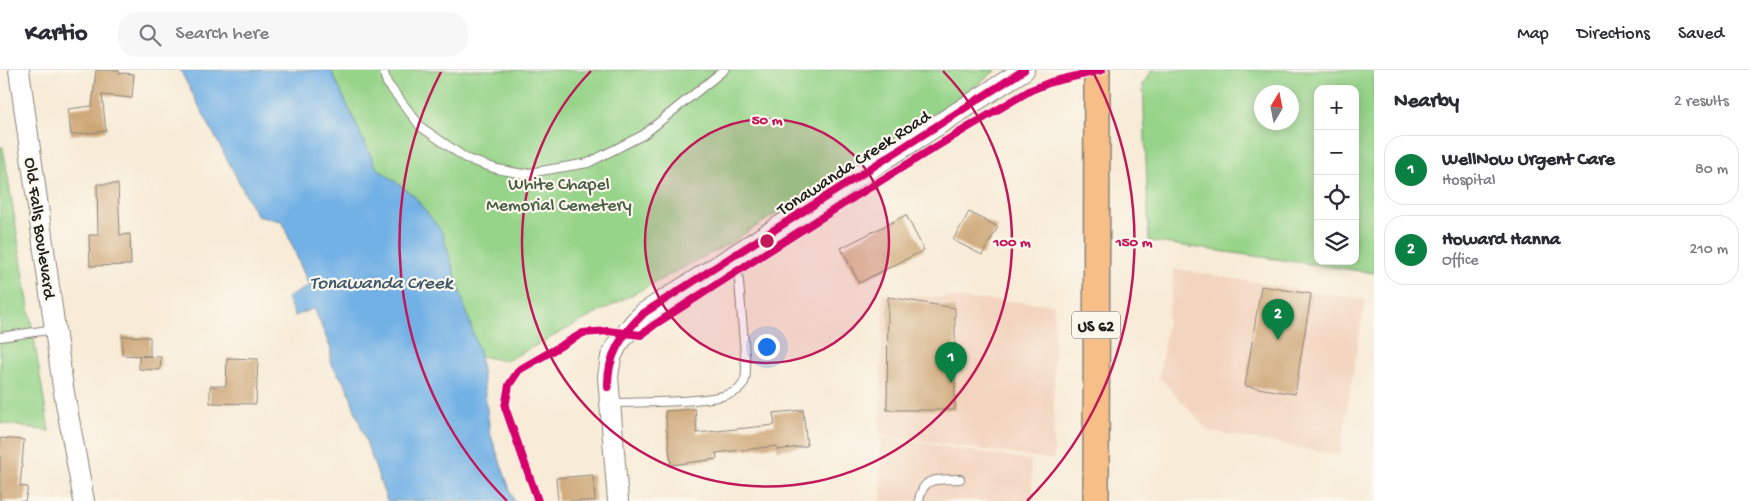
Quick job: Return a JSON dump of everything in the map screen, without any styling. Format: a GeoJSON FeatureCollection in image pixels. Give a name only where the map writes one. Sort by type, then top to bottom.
{"type":"FeatureCollection","features":[{"type":"Feature","properties":{"kind":"main road","name":"US 62"},"geometry":{"type":"LineString","coordinates":[[1096,70],[1096,501]]}},
{"type":"Feature","properties":{"kind":"street","name":"Old Falls Boulevard"},"geometry":{"type":"LineString","coordinates":[[19,70],[63,387],[84,501]]}},
{"type":"Feature","properties":{"kind":"street","name":"Tonawanda Creek Road"},"geometry":{"type":"LineString","coordinates":[[618,501],[608,377],[611,358],[617,345],[634,322],[656,305],[739,254],[1024,70]]}},
{"type":"Feature","properties":{"kind":"lane"},"geometry":{"type":"LineString","coordinates":[[383,70],[388,83],[420,126],[467,159],[498,169],[523,174],[588,163],[635,139],[724,70]]}},
{"type":"Feature","properties":{"kind":"lane"},"geometry":{"type":"LineString","coordinates":[[609,395],[710,399],[730,394],[740,388],[745,379],[746,367],[738,270],[739,254]]}},
{"type":"Feature","properties":{"kind":"lane"},"geometry":{"type":"LineString","coordinates":[[0,337],[56,329]]}},
{"type":"Feature","properties":{"kind":"lane"},"geometry":{"type":"LineString","coordinates":[[919,501],[922,488],[930,481],[960,479]]}},
{"type":"Feature","properties":{"kind":"shaded area"},"geometry":{"type":"Polygon","coordinates":[[[1175,269],[1365,300],[1340,455],[1209,431],[1159,377],[1175,269]]]}},
{"type":"Feature","properties":{"kind":"shaded area"},"geometry":{"type":"Polygon","coordinates":[[[883,294],[1054,304],[1054,460],[880,435],[883,294]]]}},
{"type":"Feature","properties":{"kind":"shaded area"},"geometry":{"type":"Polygon","coordinates":[[[881,437],[1030,460],[1034,501],[881,501],[881,437]]]}},
{"type":"Feature","properties":{"kind":"green space","name":"White Chapel Memorial Cemetery"},"geometry":{"type":"Polygon","coordinates":[[[331,70],[996,70],[964,95],[728,244],[506,361],[480,356],[466,312],[414,196],[376,168],[331,70]]]}},
{"type":"Feature","properties":{"kind":"green space"},"geometry":{"type":"Polygon","coordinates":[[[1152,70],[1374,70],[1374,273],[1318,265],[1359,265],[1359,85],[1314,85],[1314,264],[1149,241],[1143,84],[1152,70]]]}},
{"type":"Feature","properties":{"kind":"green space"},"geometry":{"type":"Polygon","coordinates":[[[0,147],[3,147],[49,431],[0,423],[0,147]]]}},
{"type":"Feature","properties":{"kind":"water","name":"Tonawanda Creek"},"geometry":{"type":"Polygon","coordinates":[[[180,70],[331,70],[376,167],[414,196],[442,232],[480,356],[490,433],[514,501],[387,501],[347,387],[330,362],[331,349],[314,308],[295,316],[287,298],[309,286],[282,221],[257,216],[180,70]]]}},
{"type":"Feature","properties":{"kind":"building"},"geometry":{"type":"Polygon","coordinates":[[[96,70],[119,70],[119,73],[134,74],[132,98],[102,95],[106,131],[71,135],[68,109],[92,106],[96,70]]]}},
{"type":"Feature","properties":{"kind":"building"},"geometry":{"type":"Polygon","coordinates":[[[97,184],[118,184],[120,235],[130,234],[131,265],[90,266],[89,235],[98,235],[97,184]]]}},
{"type":"Feature","properties":{"kind":"building"},"geometry":{"type":"Polygon","coordinates":[[[969,212],[998,227],[982,255],[953,240],[969,212]]]}},
{"type":"Feature","properties":{"kind":"building"},"geometry":{"type":"Polygon","coordinates":[[[906,215],[924,250],[859,283],[841,248],[906,215]]]}},
{"type":"Feature","properties":{"kind":"building"},"geometry":{"type":"Polygon","coordinates":[[[1261,286],[1311,294],[1295,394],[1245,386],[1261,286]]]}},
{"type":"Feature","properties":{"kind":"building"},"geometry":{"type":"Polygon","coordinates":[[[888,297],[955,308],[955,410],[887,410],[888,297]]]}},
{"type":"Feature","properties":{"kind":"building"},"geometry":{"type":"Polygon","coordinates":[[[122,336],[150,337],[150,356],[122,355],[122,336]]]}},
{"type":"Feature","properties":{"kind":"building"},"geometry":{"type":"Polygon","coordinates":[[[139,356],[161,357],[160,370],[139,369],[139,356]]]}},
{"type":"Feature","properties":{"kind":"building"},"geometry":{"type":"Polygon","coordinates":[[[227,358],[258,359],[256,404],[210,403],[210,386],[226,386],[227,358]]]}},
{"type":"Feature","properties":{"kind":"building"},"geometry":{"type":"Polygon","coordinates":[[[695,409],[697,433],[775,425],[773,413],[803,410],[807,446],[777,450],[777,446],[716,453],[717,459],[671,465],[665,411],[695,409]]]}},
{"type":"Feature","properties":{"kind":"building"},"geometry":{"type":"Polygon","coordinates":[[[0,438],[24,440],[20,486],[28,487],[25,501],[0,501],[0,438]]]}},
{"type":"Feature","properties":{"kind":"building"},"geometry":{"type":"Polygon","coordinates":[[[593,475],[595,501],[558,501],[556,478],[593,475]]]}},
{"type":"Feature","properties":{"kind":"cycle path"},"geometry":{"type":"LineString","coordinates":[[608,387],[610,365],[617,346],[644,313],[1024,70]]}},
{"type":"Feature","properties":{"kind":"cycle path"},"geometry":{"type":"LineString","coordinates":[[538,501],[505,407],[509,385],[519,370],[583,333],[608,331],[641,335],[841,205],[1031,90],[1051,82],[1102,70]]}},
{"type":"Feature","properties":{"kind":"place","name":"Howard Hanna"},"geometry":{"type":"Point","coordinates":[1278,340]}},
{"type":"Feature","properties":{"kind":"place","name":"WellNow Urgent Care"},"geometry":{"type":"Point","coordinates":[951,383]}}]}
